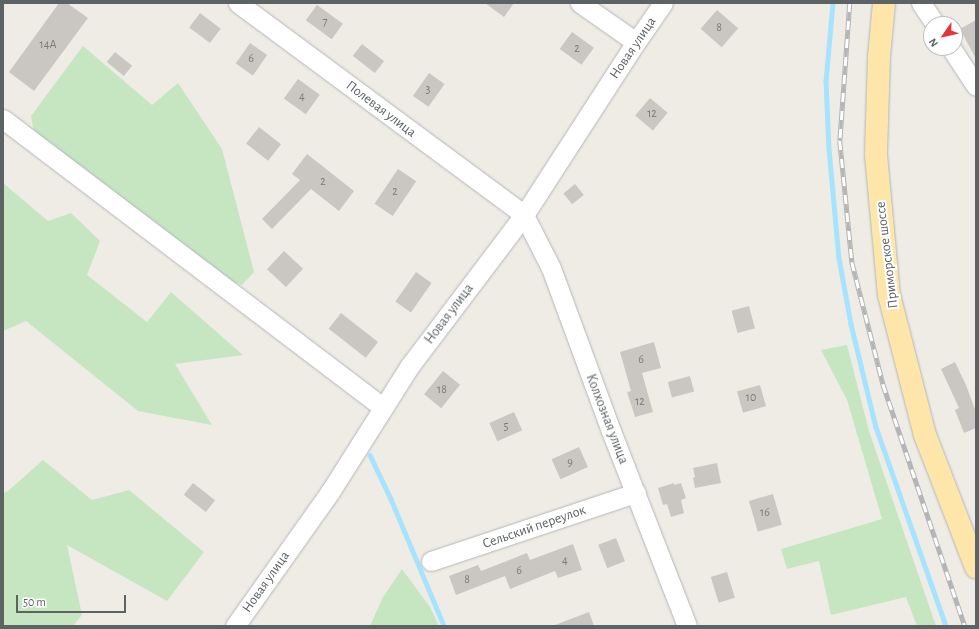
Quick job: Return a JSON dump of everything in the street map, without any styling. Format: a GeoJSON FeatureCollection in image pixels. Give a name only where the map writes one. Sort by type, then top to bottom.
{"type":"FeatureCollection","features":[{"type":"Feature","properties":{"kind":"main road","name":"Приморское шоссе"},"geometry":{"type":"LineString","coordinates":[[884,3],[879,57],[876,155],[889,295],[925,435],[976,567]]}},
{"type":"Feature","properties":{"kind":"street","name":"Полевая улица"},"geometry":{"type":"LineString","coordinates":[[238,3],[524,215]]}},
{"type":"Feature","properties":{"kind":"street"},"geometry":{"type":"LineString","coordinates":[[580,3],[636,42]]}},
{"type":"Feature","properties":{"kind":"street","name":"Новая улица"},"geometry":{"type":"LineString","coordinates":[[235,626],[330,492],[409,367],[524,215],[663,3]]}},
{"type":"Feature","properties":{"kind":"street"},"geometry":{"type":"LineString","coordinates":[[921,3],[930,16]]}},
{"type":"Feature","properties":{"kind":"street"},"geometry":{"type":"LineString","coordinates":[[956,56],[976,86]]}},
{"type":"Feature","properties":{"kind":"street"},"geometry":{"type":"LineString","coordinates":[[3,119],[383,408]]}},
{"type":"Feature","properties":{"kind":"street","name":"Колхозная улица"},"geometry":{"type":"LineString","coordinates":[[524,215],[551,268],[687,626]]}},
{"type":"Feature","properties":{"kind":"street","name":"Сельский переулок"},"geometry":{"type":"LineString","coordinates":[[432,561],[636,493]]}},
{"type":"Feature","properties":{"kind":"green space"},"geometry":{"type":"Polygon","coordinates":[[[83,46],[152,105],[178,83],[222,149],[254,272],[242,285],[225,278],[129,203],[90,176],[34,132],[31,116],[83,46]]]}},
{"type":"Feature","properties":{"kind":"green space"},"geometry":{"type":"Polygon","coordinates":[[[3,183],[48,221],[71,213],[100,241],[87,275],[147,322],[171,292],[243,355],[175,364],[212,425],[138,411],[26,321],[3,331],[3,183]]]}},
{"type":"Feature","properties":{"kind":"green space"},"geometry":{"type":"Polygon","coordinates":[[[847,345],[869,431],[936,626],[917,626],[906,597],[831,615],[819,561],[787,569],[781,549],[882,519],[847,400],[821,350],[847,345]]]}},
{"type":"Feature","properties":{"kind":"green space"},"geometry":{"type":"Polygon","coordinates":[[[43,460],[92,500],[129,490],[204,552],[167,601],[67,545],[82,615],[73,626],[3,626],[3,493],[8,491],[43,460]]]}},
{"type":"Feature","properties":{"kind":"green space"},"geometry":{"type":"Polygon","coordinates":[[[402,569],[430,607],[439,626],[370,626],[383,597],[402,569]]]}},
{"type":"Feature","properties":{"kind":"building"},"geometry":{"type":"Polygon","coordinates":[[[59,3],[67,3],[88,18],[34,91],[9,72],[59,3]]]}},
{"type":"Feature","properties":{"kind":"building"},"geometry":{"type":"Polygon","coordinates":[[[485,3],[514,3],[504,17],[485,3]]]}},
{"type":"Feature","properties":{"kind":"building"},"geometry":{"type":"Polygon","coordinates":[[[317,5],[343,24],[332,39],[306,20],[317,5]]]}},
{"type":"Feature","properties":{"kind":"building"},"geometry":{"type":"Polygon","coordinates":[[[717,10],[738,28],[722,47],[701,29],[717,10]]]}},
{"type":"Feature","properties":{"kind":"building"},"geometry":{"type":"Polygon","coordinates":[[[200,13],[221,29],[210,43],[189,27],[200,13]]]}},
{"type":"Feature","properties":{"kind":"building"},"geometry":{"type":"Polygon","coordinates":[[[976,20],[976,59],[963,35],[963,27],[976,20]]]}},
{"type":"Feature","properties":{"kind":"building"},"geometry":{"type":"Polygon","coordinates":[[[572,32],[594,48],[581,65],[560,49],[572,32]]]}},
{"type":"Feature","properties":{"kind":"building"},"geometry":{"type":"Polygon","coordinates":[[[250,43],[267,55],[253,76],[236,63],[250,43]]]}},
{"type":"Feature","properties":{"kind":"building"},"geometry":{"type":"Polygon","coordinates":[[[362,44],[384,61],[375,73],[353,56],[362,44]]]}},
{"type":"Feature","properties":{"kind":"building"},"geometry":{"type":"Polygon","coordinates":[[[115,52],[132,66],[124,76],[107,62],[115,52]]]}},
{"type":"Feature","properties":{"kind":"building"},"geometry":{"type":"Polygon","coordinates":[[[429,73],[445,84],[429,107],[413,96],[429,73]]]}},
{"type":"Feature","properties":{"kind":"building"},"geometry":{"type":"Polygon","coordinates":[[[298,79],[320,95],[306,114],[284,98],[298,79]]]}},
{"type":"Feature","properties":{"kind":"building"},"geometry":{"type":"Polygon","coordinates":[[[650,98],[668,113],[653,130],[635,116],[650,98]]]}},
{"type":"Feature","properties":{"kind":"building"},"geometry":{"type":"Polygon","coordinates":[[[259,127],[281,144],[268,161],[246,144],[259,127]]]}},
{"type":"Feature","properties":{"kind":"building"},"geometry":{"type":"Polygon","coordinates":[[[307,154],[354,191],[339,211],[311,189],[272,229],[262,219],[300,180],[292,174],[307,154]]]}},
{"type":"Feature","properties":{"kind":"building"},"geometry":{"type":"Polygon","coordinates":[[[398,169],[416,181],[393,216],[375,204],[398,169]]]}},
{"type":"Feature","properties":{"kind":"building"},"geometry":{"type":"Polygon","coordinates":[[[575,184],[584,195],[572,204],[563,193],[575,184]]]}},
{"type":"Feature","properties":{"kind":"building"},"geometry":{"type":"Polygon","coordinates":[[[284,251],[303,269],[286,287],[267,269],[284,251]]]}},
{"type":"Feature","properties":{"kind":"building"},"geometry":{"type":"Polygon","coordinates":[[[416,272],[432,283],[411,312],[395,301],[416,272]]]}},
{"type":"Feature","properties":{"kind":"building"},"geometry":{"type":"Polygon","coordinates":[[[749,306],[755,328],[738,333],[732,311],[749,306]]]}},
{"type":"Feature","properties":{"kind":"building"},"geometry":{"type":"Polygon","coordinates":[[[341,313],[378,342],[366,358],[329,329],[341,313]]]}},
{"type":"Feature","properties":{"kind":"building"},"geometry":{"type":"Polygon","coordinates":[[[654,342],[661,368],[642,373],[653,412],[635,417],[627,392],[631,391],[620,352],[654,342]]]}},
{"type":"Feature","properties":{"kind":"building"},"geometry":{"type":"Polygon","coordinates":[[[955,362],[966,385],[976,412],[976,428],[964,433],[955,410],[959,408],[941,369],[955,362]]]}},
{"type":"Feature","properties":{"kind":"building"},"geometry":{"type":"Polygon","coordinates":[[[443,371],[460,385],[441,408],[424,394],[443,371]]]}},
{"type":"Feature","properties":{"kind":"building"},"geometry":{"type":"Polygon","coordinates":[[[690,376],[694,391],[672,397],[668,382],[690,376]]]}},
{"type":"Feature","properties":{"kind":"building"},"geometry":{"type":"Polygon","coordinates":[[[760,385],[766,406],[743,413],[737,392],[760,385]]]}},
{"type":"Feature","properties":{"kind":"building"},"geometry":{"type":"Polygon","coordinates":[[[514,412],[522,430],[497,441],[489,423],[514,412]]]}},
{"type":"Feature","properties":{"kind":"building"},"geometry":{"type":"Polygon","coordinates":[[[579,447],[588,467],[561,479],[552,459],[579,447]]]}},
{"type":"Feature","properties":{"kind":"building"},"geometry":{"type":"Polygon","coordinates":[[[717,463],[721,483],[695,488],[693,468],[717,463]]]}},
{"type":"Feature","properties":{"kind":"building"},"geometry":{"type":"Polygon","coordinates":[[[193,483],[215,500],[206,512],[184,495],[193,483]]]}},
{"type":"Feature","properties":{"kind":"building"},"geometry":{"type":"Polygon","coordinates":[[[674,483],[674,485],[681,483],[686,498],[681,500],[684,513],[671,517],[667,504],[663,505],[658,488],[674,483]]]}},
{"type":"Feature","properties":{"kind":"building"},"geometry":{"type":"Polygon","coordinates":[[[773,494],[782,525],[758,532],[749,501],[773,494]]]}},
{"type":"Feature","properties":{"kind":"building"},"geometry":{"type":"Polygon","coordinates":[[[616,538],[625,561],[607,568],[598,545],[616,538]]]}},
{"type":"Feature","properties":{"kind":"building"},"geometry":{"type":"Polygon","coordinates":[[[573,544],[582,570],[558,578],[555,571],[510,589],[505,576],[456,595],[449,576],[478,565],[481,571],[527,553],[530,560],[573,544]]]}},
{"type":"Feature","properties":{"kind":"building"},"geometry":{"type":"Polygon","coordinates":[[[727,572],[735,598],[719,603],[711,577],[727,572]]]}},
{"type":"Feature","properties":{"kind":"building"},"geometry":{"type":"Polygon","coordinates":[[[589,612],[594,626],[555,626],[555,625],[589,612]]]}},
{"type":"Feature","properties":{"kind":"waterway"},"geometry":{"type":"LineString","coordinates":[[833,3],[826,81],[829,149],[839,258],[851,324],[876,427],[946,626]]}},
{"type":"Feature","properties":{"kind":"waterway"},"geometry":{"type":"LineString","coordinates":[[370,455],[391,499],[444,626]]}},
{"type":"Feature","properties":{"kind":"railway"},"geometry":{"type":"LineString","coordinates":[[850,3],[840,141],[852,262],[883,384],[965,626]]}}]}
